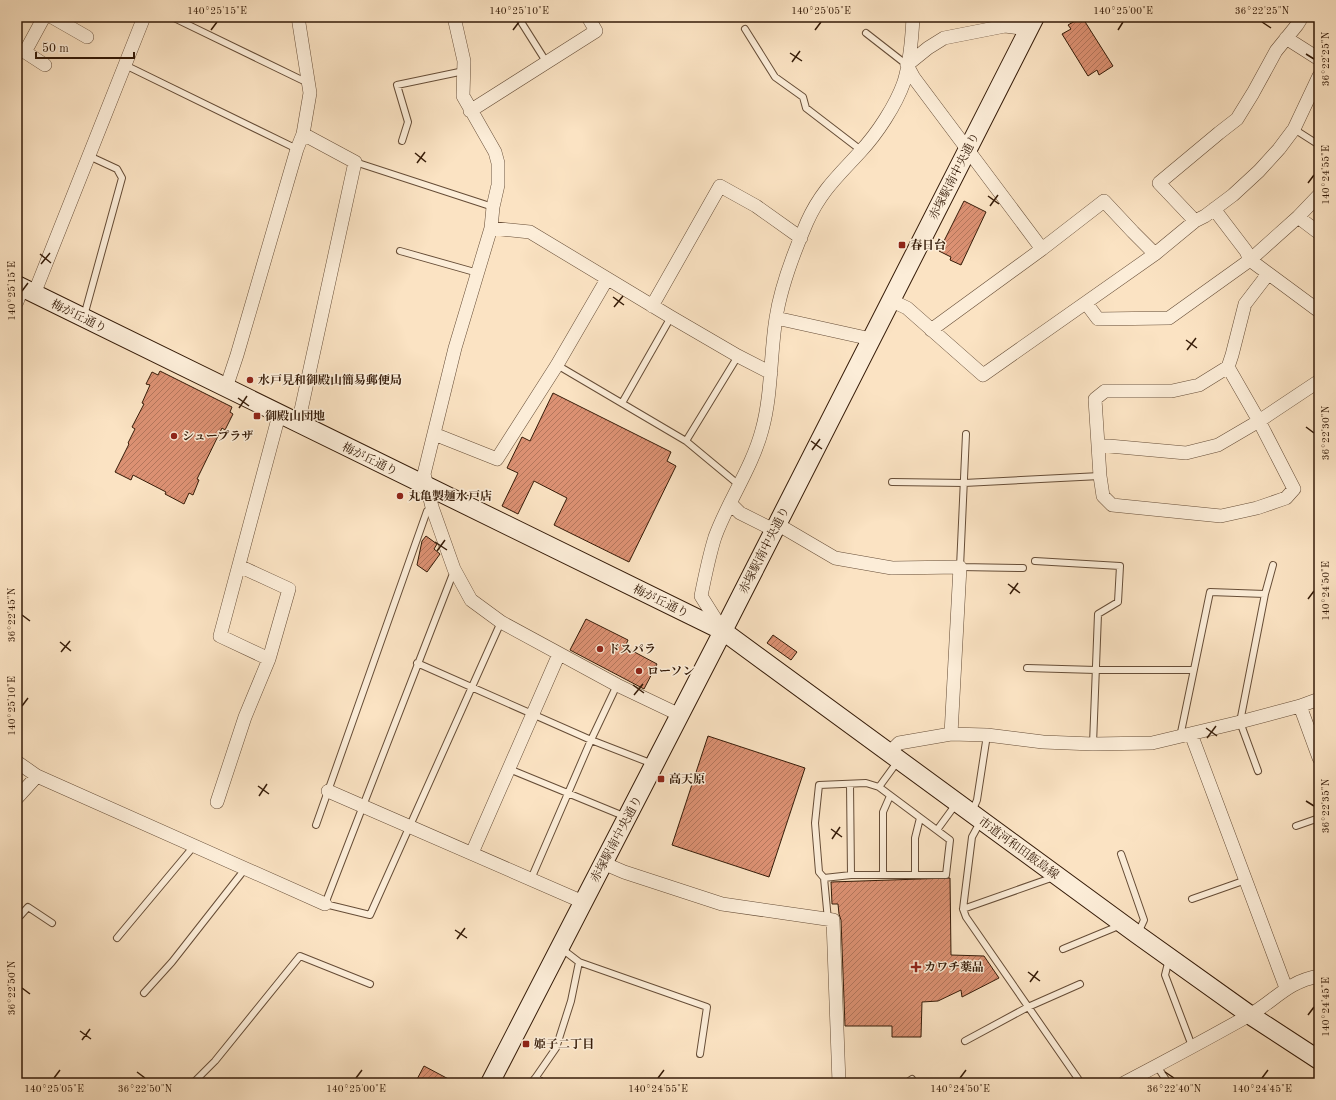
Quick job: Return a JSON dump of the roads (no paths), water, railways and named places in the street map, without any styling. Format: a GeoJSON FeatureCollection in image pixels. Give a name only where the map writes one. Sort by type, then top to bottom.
{"type":"FeatureCollection","features":[{"type":"Feature","properties":{"kind":"street"},"geometry":{"type":"LineString","coordinates":[[44,17],[25,52],[45,65]]}},
{"type":"Feature","properties":{"kind":"street"},"geometry":{"type":"LineString","coordinates":[[52,17],[87,37]]}},
{"type":"Feature","properties":{"kind":"street"},"geometry":{"type":"LineString","coordinates":[[22,292],[89,156],[144,17]]}},
{"type":"Feature","properties":{"kind":"street"},"geometry":{"type":"LineString","coordinates":[[226,388],[297,149],[303,134],[310,93],[310,84],[298,17]]}},
{"type":"Feature","properties":{"kind":"street"},"geometry":{"type":"LineString","coordinates":[[454,17],[464,61],[463,96],[470,111],[495,152],[498,163],[498,185],[493,207],[491,228],[455,348],[424,474],[432,507],[454,569],[471,600],[501,622],[559,654],[617,685],[680,715]]}},
{"type":"Feature","properties":{"kind":"street"},"geometry":{"type":"LineString","coordinates":[[470,111],[596,31],[588,17]]}},
{"type":"Feature","properties":{"kind":"street"},"geometry":{"type":"LineString","coordinates":[[723,631],[701,596],[715,537],[755,451],[762,431],[767,409],[776,318],[782,290],[800,238],[820,198],[879,128],[904,82],[911,50],[913,17]]}},
{"type":"Feature","properties":{"kind":"street"},"geometry":{"type":"LineString","coordinates":[[1195,221],[1159,183],[1218,133],[1237,119],[1276,51],[1302,17]]}},
{"type":"Feature","properties":{"kind":"street"},"geometry":{"type":"LineString","coordinates":[[907,65],[928,48],[944,38],[1005,26],[1032,23]]}},
{"type":"Feature","properties":{"kind":"street","name":"赤塚駅南中央通り"},"geometry":{"type":"LineString","coordinates":[[490,1083],[723,631],[1032,23]]}},
{"type":"Feature","properties":{"kind":"street"},"geometry":{"type":"LineString","coordinates":[[1286,38],[1319,59]]}},
{"type":"Feature","properties":{"kind":"street"},"geometry":{"type":"LineString","coordinates":[[907,65],[914,78],[1042,249]]}},
{"type":"Feature","properties":{"kind":"street"},"geometry":{"type":"LineString","coordinates":[[890,300],[907,308],[983,375],[1156,254],[1195,221],[1214,210],[1233,195],[1259,171],[1279,149],[1294,129],[1319,76]]}},
{"type":"Feature","properties":{"kind":"street"},"geometry":{"type":"LineString","coordinates":[[298,424],[355,162],[303,134]]}},
{"type":"Feature","properties":{"kind":"street"},"geometry":{"type":"LineString","coordinates":[[652,306],[720,186],[756,206],[800,238]]}},
{"type":"Feature","properties":{"kind":"street"},"geometry":{"type":"LineString","coordinates":[[1086,302],[1098,319],[1169,318],[1250,260],[1298,217],[1319,195]]}},
{"type":"Feature","properties":{"kind":"street"},"geometry":{"type":"LineString","coordinates":[[931,330],[1042,249],[1104,201],[1156,254]]}},
{"type":"Feature","properties":{"kind":"street"},"geometry":{"type":"LineString","coordinates":[[1214,210],[1246,252],[1250,260],[1319,311]]}},
{"type":"Feature","properties":{"kind":"street"},"geometry":{"type":"LineString","coordinates":[[1298,217],[1319,233]]}},
{"type":"Feature","properties":{"kind":"street"},"geometry":{"type":"LineString","coordinates":[[491,228],[530,232],[652,306],[738,356],[771,373]]}},
{"type":"Feature","properties":{"kind":"street"},"geometry":{"type":"LineString","coordinates":[[1228,367],[1259,421],[1294,489],[1286,498],[1257,508],[1221,516],[1112,505],[1103,496],[1100,476],[1095,399],[1105,391],[1172,391],[1199,385],[1228,367],[1245,304],[1268,274]]}},
{"type":"Feature","properties":{"kind":"street"},"geometry":{"type":"LineString","coordinates":[[434,434],[497,459],[557,365],[607,279]]}},
{"type":"Feature","properties":{"kind":"street","name":"梅が丘通り"},"geometry":{"type":"LineString","coordinates":[[22,292],[84,318],[279,415],[723,631]]}},
{"type":"Feature","properties":{"kind":"street"},"geometry":{"type":"LineString","coordinates":[[776,318],[871,339]]}},
{"type":"Feature","properties":{"kind":"street"},"geometry":{"type":"LineString","coordinates":[[1098,446],[1186,453],[1218,444],[1259,421],[1319,381]]}},
{"type":"Feature","properties":{"kind":"street"},"geometry":{"type":"LineString","coordinates":[[269,659],[220,636],[279,415]]}},
{"type":"Feature","properties":{"kind":"street"},"geometry":{"type":"LineString","coordinates":[[730,503],[740,513],[775,527],[835,558],[892,568],[960,567],[951,734]]}},
{"type":"Feature","properties":{"kind":"street"},"geometry":{"type":"LineString","coordinates":[[218,802],[245,717],[269,659],[289,589],[238,566]]}},
{"type":"Feature","properties":{"kind":"street","name":"市道河和田飯島線"},"geometry":{"type":"LineString","coordinates":[[723,631],[1138,935],[1250,1015],[1319,1060]]}},
{"type":"Feature","properties":{"kind":"street"},"geometry":{"type":"LineString","coordinates":[[472,853],[559,654]]}},
{"type":"Feature","properties":{"kind":"street"},"geometry":{"type":"LineString","coordinates":[[894,757],[899,743],[951,734],[987,735],[1043,742],[1093,744],[1152,743],[1240,722],[1300,706],[1319,699]]}},
{"type":"Feature","properties":{"kind":"street"},"geometry":{"type":"LineString","coordinates":[[1300,706],[1319,758]]}},
{"type":"Feature","properties":{"kind":"street"},"geometry":{"type":"LineString","coordinates":[[1186,736],[1246,880],[1286,988]]}},
{"type":"Feature","properties":{"kind":"street"},"geometry":{"type":"LineString","coordinates":[[17,762],[38,776],[325,904]]}},
{"type":"Feature","properties":{"kind":"street"},"geometry":{"type":"LineString","coordinates":[[17,798],[38,776]]}},
{"type":"Feature","properties":{"kind":"street"},"geometry":{"type":"LineString","coordinates":[[328,791],[362,804],[583,902]]}},
{"type":"Feature","properties":{"kind":"street"},"geometry":{"type":"LineString","coordinates":[[603,863],[624,872],[722,904],[833,920],[839,1083]]}},
{"type":"Feature","properties":{"kind":"street"},"geometry":{"type":"LineString","coordinates":[[1124,1083],[1250,1015],[1286,988],[1303,979],[1319,976]]}},
{"type":"Feature","properties":{"kind":"lane"},"geometry":{"type":"LineString","coordinates":[[172,17],[310,84]]}},
{"type":"Feature","properties":{"kind":"lane"},"geometry":{"type":"LineString","coordinates":[[518,17],[547,63]]}},
{"type":"Feature","properties":{"kind":"lane"},"geometry":{"type":"LineString","coordinates":[[745,29],[775,76],[803,97],[806,108],[862,150]]}},
{"type":"Feature","properties":{"kind":"lane"},"geometry":{"type":"LineString","coordinates":[[866,33],[907,65]]}},
{"type":"Feature","properties":{"kind":"lane"},"geometry":{"type":"LineString","coordinates":[[125,64],[297,149]]}},
{"type":"Feature","properties":{"kind":"lane"},"geometry":{"type":"LineString","coordinates":[[402,141],[408,122],[397,85],[464,71]]}},
{"type":"Feature","properties":{"kind":"lane"},"geometry":{"type":"LineString","coordinates":[[1294,129],[1319,145]]}},
{"type":"Feature","properties":{"kind":"lane"},"geometry":{"type":"LineString","coordinates":[[84,318],[122,178],[117,169],[89,156]]}},
{"type":"Feature","properties":{"kind":"lane"},"geometry":{"type":"LineString","coordinates":[[355,162],[493,207]]}},
{"type":"Feature","properties":{"kind":"lane"},"geometry":{"type":"LineString","coordinates":[[400,251],[478,273]]}},
{"type":"Feature","properties":{"kind":"lane"},"geometry":{"type":"LineString","coordinates":[[622,403],[672,317]]}},
{"type":"Feature","properties":{"kind":"lane"},"geometry":{"type":"LineString","coordinates":[[686,441],[738,356]]}},
{"type":"Feature","properties":{"kind":"lane"},"geometry":{"type":"LineString","coordinates":[[557,365],[686,441],[739,485]]}},
{"type":"Feature","properties":{"kind":"lane"},"geometry":{"type":"LineString","coordinates":[[966,434],[960,567],[1023,568]]}},
{"type":"Feature","properties":{"kind":"lane"},"geometry":{"type":"LineString","coordinates":[[892,482],[964,482],[1100,476]]}},
{"type":"Feature","properties":{"kind":"lane"},"geometry":{"type":"LineString","coordinates":[[316,826],[408,563],[427,511],[432,507]]}},
{"type":"Feature","properties":{"kind":"lane"},"geometry":{"type":"LineString","coordinates":[[1035,561],[1120,566],[1118,602],[1098,614],[1093,744]]}},
{"type":"Feature","properties":{"kind":"lane"},"geometry":{"type":"LineString","coordinates":[[1258,771],[1240,722],[1265,594],[1273,565]]}},
{"type":"Feature","properties":{"kind":"lane"},"geometry":{"type":"LineString","coordinates":[[454,569],[362,804],[325,904],[370,915],[501,622]]}},
{"type":"Feature","properties":{"kind":"lane"},"geometry":{"type":"LineString","coordinates":[[1186,736],[1193,670],[1210,592],[1265,594]]}},
{"type":"Feature","properties":{"kind":"lane"},"geometry":{"type":"LineString","coordinates":[[417,663],[591,740],[654,765]]}},
{"type":"Feature","properties":{"kind":"lane"},"geometry":{"type":"LineString","coordinates":[[1027,668],[1193,670]]}},
{"type":"Feature","properties":{"kind":"lane"},"geometry":{"type":"LineString","coordinates":[[531,879],[591,740],[617,685]]}},
{"type":"Feature","properties":{"kind":"lane"},"geometry":{"type":"LineString","coordinates":[[987,735],[977,800],[974,807],[978,826],[972,837],[963,909],[966,917],[1081,1083]]}},
{"type":"Feature","properties":{"kind":"lane"},"geometry":{"type":"LineString","coordinates":[[879,787],[894,757]]}},
{"type":"Feature","properties":{"kind":"lane"},"geometry":{"type":"LineString","coordinates":[[509,770],[627,817]]}},
{"type":"Feature","properties":{"kind":"lane"},"geometry":{"type":"LineString","coordinates":[[824,878],[851,875],[946,875],[950,840],[879,787],[866,783],[819,786],[815,823],[819,872],[824,878],[828,920]]}},
{"type":"Feature","properties":{"kind":"lane"},"geometry":{"type":"LineString","coordinates":[[850,784],[851,875]]}},
{"type":"Feature","properties":{"kind":"lane"},"geometry":{"type":"LineString","coordinates":[[884,875],[883,812],[890,796]]}},
{"type":"Feature","properties":{"kind":"lane"},"geometry":{"type":"LineString","coordinates":[[937,830],[957,803]]}},
{"type":"Feature","properties":{"kind":"lane"},"geometry":{"type":"LineString","coordinates":[[916,874],[915,838],[920,818]]}},
{"type":"Feature","properties":{"kind":"lane"},"geometry":{"type":"LineString","coordinates":[[1296,826],[1319,818]]}},
{"type":"Feature","properties":{"kind":"lane"},"geometry":{"type":"LineString","coordinates":[[117,938],[194,846]]}},
{"type":"Feature","properties":{"kind":"lane"},"geometry":{"type":"LineString","coordinates":[[1121,854],[1144,920],[1138,935]]}},
{"type":"Feature","properties":{"kind":"lane"},"geometry":{"type":"LineString","coordinates":[[144,993],[172,962],[245,868]]}},
{"type":"Feature","properties":{"kind":"lane"},"geometry":{"type":"LineString","coordinates":[[963,909],[1058,876]]}},
{"type":"Feature","properties":{"kind":"lane"},"geometry":{"type":"LineString","coordinates":[[1192,900],[1246,880]]}},
{"type":"Feature","properties":{"kind":"lane"},"geometry":{"type":"LineString","coordinates":[[17,913],[20,916],[28,907],[52,923]]}},
{"type":"Feature","properties":{"kind":"lane"},"geometry":{"type":"LineString","coordinates":[[1063,949],[1124,924]]}},
{"type":"Feature","properties":{"kind":"lane"},"geometry":{"type":"LineString","coordinates":[[560,947],[579,962],[707,1007],[700,1054]]}},
{"type":"Feature","properties":{"kind":"lane"},"geometry":{"type":"LineString","coordinates":[[193,1083],[215,1062],[300,956],[370,984]]}},
{"type":"Feature","properties":{"kind":"lane"},"geometry":{"type":"LineString","coordinates":[[1170,957],[1165,975],[1192,1046]]}},
{"type":"Feature","properties":{"kind":"lane"},"geometry":{"type":"LineString","coordinates":[[531,1083],[556,1048],[571,1001],[579,962]]}},
{"type":"Feature","properties":{"kind":"lane"},"geometry":{"type":"LineString","coordinates":[[965,1041],[1028,1007],[1080,984]]}},
{"type":"Feature","properties":{"kind":"lane"},"geometry":{"type":"LineString","coordinates":[[1157,1066],[1168,1083]]}},
{"type":"Feature","properties":{"kind":"lane"},"geometry":{"type":"LineString","coordinates":[[536,1077],[543,1083]]}},
{"type":"Feature","properties":{"kind":"lane"},"geometry":{"type":"LineString","coordinates":[[906,1083],[912,1079]]}},
{"type":"Feature","properties":{"kind":"place","name":"春日台"},"geometry":{"type":"Point","coordinates":[902,245]}},
{"type":"Feature","properties":{"kind":"place","name":"水戸見和御殿山簡易郵便局"},"geometry":{"type":"Point","coordinates":[250,380]}},
{"type":"Feature","properties":{"kind":"place","name":"御殿山団地"},"geometry":{"type":"Point","coordinates":[257,416]}},
{"type":"Feature","properties":{"kind":"place","name":"シュープラザ"},"geometry":{"type":"Point","coordinates":[174,436]}},
{"type":"Feature","properties":{"kind":"place","name":"丸亀製麺水戸店"},"geometry":{"type":"Point","coordinates":[400,496]}},
{"type":"Feature","properties":{"kind":"place","name":"ドスパラ"},"geometry":{"type":"Point","coordinates":[600,649]}},
{"type":"Feature","properties":{"kind":"place","name":"ローソン"},"geometry":{"type":"Point","coordinates":[639,671]}},
{"type":"Feature","properties":{"kind":"place","name":"高天原"},"geometry":{"type":"Point","coordinates":[661,779]}},
{"type":"Feature","properties":{"kind":"place","name":"カワチ薬品"},"geometry":{"type":"Point","coordinates":[916,967]}},
{"type":"Feature","properties":{"kind":"place","name":"姫子二丁目"},"geometry":{"type":"Point","coordinates":[526,1044]}}]}
